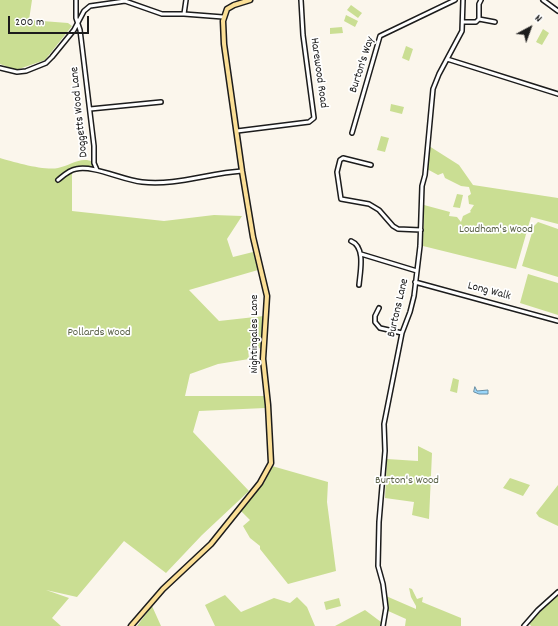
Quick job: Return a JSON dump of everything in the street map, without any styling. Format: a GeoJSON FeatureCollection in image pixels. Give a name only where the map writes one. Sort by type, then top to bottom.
{"type":"FeatureCollection","features":[{"type":"Feature","properties":{"kind":"main road"},"geometry":{"type":"LineString","coordinates":[[224,17],[227,10],[234,5],[250,0]]}},
{"type":"Feature","properties":{"kind":"main road","name":"Nightingales Lane"},"geometry":{"type":"LineString","coordinates":[[131,626],[163,589],[211,544],[260,483],[271,463],[268,405],[263,359],[267,296],[253,237],[242,171],[224,44],[224,17]]}},
{"type":"Feature","properties":{"kind":"street","name":"Doggetts Wood Lane"},"geometry":{"type":"LineString","coordinates":[[76,0],[76,18],[90,109],[94,163],[97,170],[116,177],[142,182],[165,182],[242,171]]}},
{"type":"Feature","properties":{"kind":"street"},"geometry":{"type":"LineString","coordinates":[[184,14],[186,0]]}},
{"type":"Feature","properties":{"kind":"street","name":"Harewood Road"},"geometry":{"type":"LineString","coordinates":[[236,131],[309,122],[314,118],[303,35],[301,0]]}},
{"type":"Feature","properties":{"kind":"street","name":"Burton's Way"},"geometry":{"type":"LineString","coordinates":[[352,133],[380,36],[455,0]]}},
{"type":"Feature","properties":{"kind":"street","name":"Burtons Lane"},"geometry":{"type":"LineString","coordinates":[[383,626],[386,608],[383,584],[378,566],[379,522],[385,451],[384,424],[389,392],[402,333],[410,312],[415,282],[421,230],[422,186],[425,175],[431,102],[439,74],[459,38],[464,22],[463,0]]}},
{"type":"Feature","properties":{"kind":"street"},"geometry":{"type":"LineString","coordinates":[[479,19],[479,4],[481,0]]}},
{"type":"Feature","properties":{"kind":"street"},"geometry":{"type":"LineString","coordinates":[[543,0],[558,11]]}},
{"type":"Feature","properties":{"kind":"street"},"geometry":{"type":"LineString","coordinates":[[0,68],[17,72],[26,72],[40,66],[52,57],[78,24],[87,8],[117,1],[125,1],[162,14],[224,17]]}},
{"type":"Feature","properties":{"kind":"street"},"geometry":{"type":"LineString","coordinates":[[464,22],[476,22],[479,19],[495,22]]}},
{"type":"Feature","properties":{"kind":"street"},"geometry":{"type":"LineString","coordinates":[[447,59],[558,94]]}},
{"type":"Feature","properties":{"kind":"street"},"geometry":{"type":"LineString","coordinates":[[90,109],[161,102]]}},
{"type":"Feature","properties":{"kind":"street"},"geometry":{"type":"LineString","coordinates":[[371,165],[343,158],[340,160],[337,172],[340,201],[369,204],[379,210],[393,226],[398,229],[421,230]]}},
{"type":"Feature","properties":{"kind":"street"},"geometry":{"type":"LineString","coordinates":[[58,180],[66,173],[76,168],[97,170]]}},
{"type":"Feature","properties":{"kind":"street"},"geometry":{"type":"LineString","coordinates":[[351,241],[355,242],[361,254],[359,285]]}},
{"type":"Feature","properties":{"kind":"street"},"geometry":{"type":"LineString","coordinates":[[361,254],[416,271]]}},
{"type":"Feature","properties":{"kind":"street","name":"Long Walk"},"geometry":{"type":"LineString","coordinates":[[415,282],[558,321]]}},
{"type":"Feature","properties":{"kind":"street"},"geometry":{"type":"LineString","coordinates":[[379,308],[375,316],[375,322],[380,328],[402,333]]}},
{"type":"Feature","properties":{"kind":"street"},"geometry":{"type":"LineString","coordinates":[[524,626],[538,610],[558,592]]}},
{"type":"Feature","properties":{"kind":"green space"},"geometry":{"type":"Polygon","coordinates":[[[0,0],[32,0],[29,20],[68,23],[72,26],[45,60],[16,70],[0,64],[0,0]]]}},
{"type":"Feature","properties":{"kind":"green space"},"geometry":{"type":"Polygon","coordinates":[[[351,5],[362,13],[358,18],[347,10],[351,5]]]}},
{"type":"Feature","properties":{"kind":"green space"},"geometry":{"type":"Polygon","coordinates":[[[346,15],[358,21],[355,27],[344,21],[346,15]]]}},
{"type":"Feature","properties":{"kind":"green space"},"geometry":{"type":"Polygon","coordinates":[[[342,27],[343,33],[330,34],[330,28],[342,27]]]}},
{"type":"Feature","properties":{"kind":"green space"},"geometry":{"type":"Polygon","coordinates":[[[543,29],[549,33],[542,45],[536,42],[543,29]]]}},
{"type":"Feature","properties":{"kind":"green space"},"geometry":{"type":"Polygon","coordinates":[[[406,46],[413,49],[409,61],[402,58],[406,46]]]}},
{"type":"Feature","properties":{"kind":"green space"},"geometry":{"type":"Polygon","coordinates":[[[391,104],[404,107],[402,114],[390,111],[391,104]]]}},
{"type":"Feature","properties":{"kind":"green space"},"geometry":{"type":"Polygon","coordinates":[[[381,136],[389,138],[385,152],[377,150],[381,136]]]}},
{"type":"Feature","properties":{"kind":"green space","name":"Loudham's Wood"},"geometry":{"type":"Polygon","coordinates":[[[429,146],[459,165],[473,185],[558,198],[558,224],[531,217],[516,269],[423,246],[424,205],[450,212],[449,216],[457,217],[461,222],[463,216],[471,212],[470,211],[474,205],[469,204],[468,196],[471,194],[469,187],[461,186],[445,178],[443,173],[438,175],[427,169],[429,146]]]}},
{"type":"Feature","properties":{"kind":"green space","name":"Pollards Wood"},"geometry":{"type":"Polygon","coordinates":[[[0,158],[29,166],[52,169],[84,160],[93,162],[93,172],[81,170],[72,171],[72,211],[164,221],[214,215],[242,216],[227,239],[233,257],[253,252],[258,270],[189,290],[219,321],[264,316],[264,348],[248,349],[249,359],[218,364],[190,374],[185,396],[265,396],[265,408],[199,411],[193,432],[249,491],[202,535],[166,573],[124,541],[77,597],[46,590],[69,598],[52,618],[61,626],[0,626],[0,158]]]}},
{"type":"Feature","properties":{"kind":"green space"},"geometry":{"type":"Polygon","coordinates":[[[457,194],[463,195],[460,208],[453,207],[457,194]]]}},
{"type":"Feature","properties":{"kind":"green space"},"geometry":{"type":"Polygon","coordinates":[[[538,222],[558,229],[558,277],[522,266],[534,226],[538,222]]]}},
{"type":"Feature","properties":{"kind":"green space"},"geometry":{"type":"Polygon","coordinates":[[[528,274],[558,283],[558,315],[520,303],[528,274]]]}},
{"type":"Feature","properties":{"kind":"green space"},"geometry":{"type":"Polygon","coordinates":[[[453,378],[459,380],[457,393],[450,391],[453,378]]]}},
{"type":"Feature","properties":{"kind":"green space","name":"Burton's Wood"},"geometry":{"type":"Polygon","coordinates":[[[418,446],[432,453],[429,519],[412,515],[414,502],[385,498],[387,459],[418,461],[418,446]]]}},
{"type":"Feature","properties":{"kind":"green space"},"geometry":{"type":"Polygon","coordinates":[[[272,466],[328,482],[327,502],[336,571],[288,584],[260,549],[260,546],[250,538],[243,526],[250,520],[240,510],[264,483],[272,466]]]}},
{"type":"Feature","properties":{"kind":"green space"},"geometry":{"type":"Polygon","coordinates":[[[510,478],[530,485],[523,496],[503,488],[510,478]]]}},
{"type":"Feature","properties":{"kind":"green space"},"geometry":{"type":"Polygon","coordinates":[[[558,485],[558,526],[539,517],[536,513],[558,485]]]}},
{"type":"Feature","properties":{"kind":"green space"},"geometry":{"type":"Polygon","coordinates":[[[409,588],[412,589],[417,599],[423,597],[422,602],[461,618],[461,626],[405,626],[406,619],[386,610],[386,596],[416,609],[409,588]]]}},
{"type":"Feature","properties":{"kind":"green space"},"geometry":{"type":"Polygon","coordinates":[[[558,594],[558,626],[531,626],[529,623],[558,594]]]}},
{"type":"Feature","properties":{"kind":"green space"},"geometry":{"type":"Polygon","coordinates":[[[225,595],[241,612],[274,598],[290,603],[297,597],[307,607],[315,626],[215,626],[205,605],[225,595]]]}},
{"type":"Feature","properties":{"kind":"green space"},"geometry":{"type":"Polygon","coordinates":[[[339,598],[341,606],[326,610],[324,602],[339,598]]]}},
{"type":"Feature","properties":{"kind":"green space"},"geometry":{"type":"Polygon","coordinates":[[[152,606],[161,626],[137,626],[152,606]]]}},
{"type":"Feature","properties":{"kind":"green space"},"geometry":{"type":"Polygon","coordinates":[[[365,610],[381,622],[380,626],[335,626],[365,610]]]}},
{"type":"Feature","properties":{"kind":"water"},"geometry":{"type":"Polygon","coordinates":[[[475,387],[477,391],[488,390],[488,394],[479,394],[474,392],[475,387]]]}}]}
